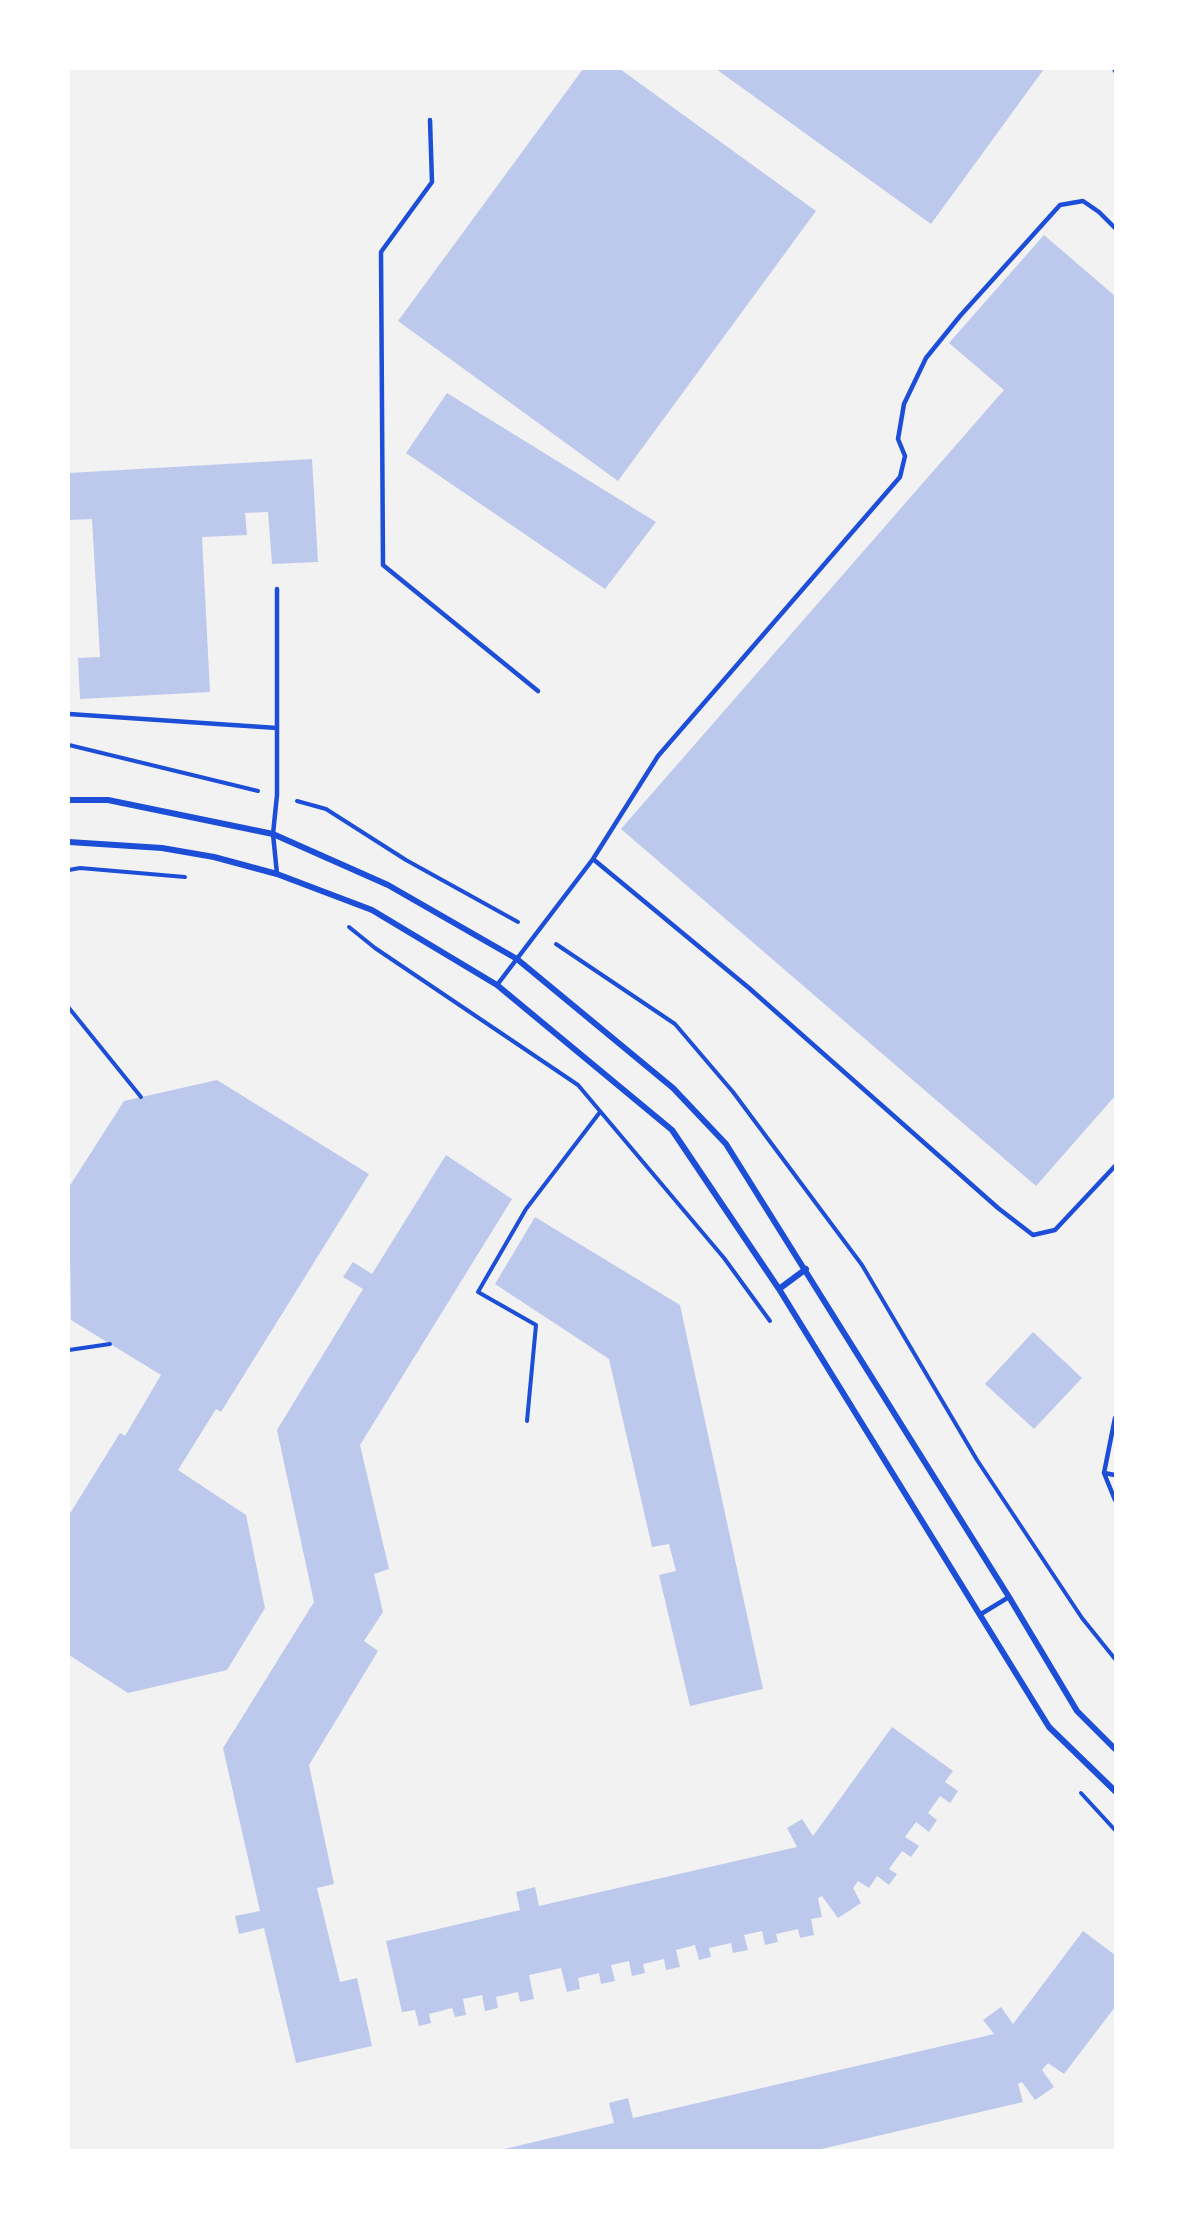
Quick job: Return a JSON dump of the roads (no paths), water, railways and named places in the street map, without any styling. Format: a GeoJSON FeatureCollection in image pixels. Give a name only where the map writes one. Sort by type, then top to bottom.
{"type":"FeatureCollection","features":[{"type":"Feature","properties":{"kind":"street"},"geometry":{"type":"LineString","coordinates":[[69,800],[108,800],[273,834],[388,885],[517,959],[673,1089],[726,1144],[806,1269],[1077,1711],[1115,1749]]}},
{"type":"Feature","properties":{"kind":"street"},"geometry":{"type":"LineString","coordinates":[[69,842],[162,848],[214,857],[277,874],[372,910],[497,985],[672,1130],[779,1289],[1049,1727],[1115,1791]]}},
{"type":"Feature","properties":{"kind":"street"},"geometry":{"type":"LineString","coordinates":[[779,1289],[806,1269]]}},
{"type":"Feature","properties":{"kind":"lane"},"geometry":{"type":"LineString","coordinates":[[430,120],[432,182],[381,252],[383,565],[538,691]]}},
{"type":"Feature","properties":{"kind":"lane"},"geometry":{"type":"LineString","coordinates":[[497,985],[592,859],[658,756],[900,477],[905,456],[898,439],[904,404],[926,358],[960,316],[1060,205],[1083,201],[1099,212],[1115,228]]}},
{"type":"Feature","properties":{"kind":"lane"},"geometry":{"type":"LineString","coordinates":[[277,588],[277,795],[273,834],[277,874]]}},
{"type":"Feature","properties":{"kind":"lane"},"geometry":{"type":"LineString","coordinates":[[69,714],[277,728]]}},
{"type":"Feature","properties":{"kind":"lane"},"geometry":{"type":"LineString","coordinates":[[592,859],[749,988],[998,1208],[1033,1235],[1054,1230],[1115,1166]]}},
{"type":"Feature","properties":{"kind":"lane"},"geometry":{"type":"LineString","coordinates":[[1115,1418],[1104,1473],[1115,1500]]}},
{"type":"Feature","properties":{"kind":"lane"},"geometry":{"type":"LineString","coordinates":[[1104,1473],[1115,1475]]}},
{"type":"Feature","properties":{"kind":"lane"},"geometry":{"type":"LineString","coordinates":[[981,1614],[1009,1597]]}}]}
